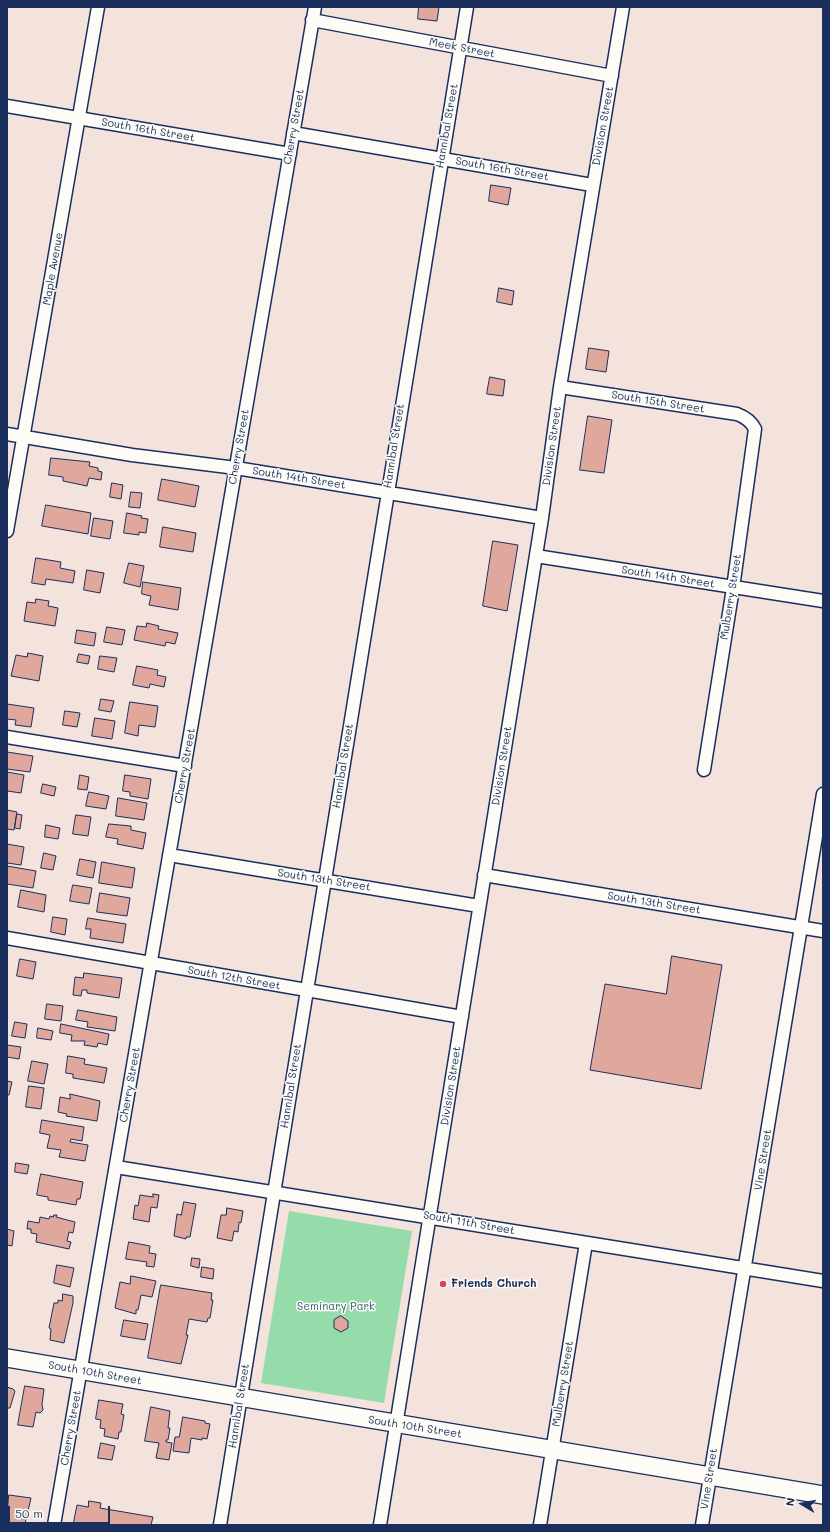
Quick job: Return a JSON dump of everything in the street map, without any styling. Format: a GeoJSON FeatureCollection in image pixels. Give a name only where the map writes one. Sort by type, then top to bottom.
{"type":"FeatureCollection","features":[{"type":"Feature","properties":{"kind":"main road","name":"South 10th Street"},"geometry":{"type":"LineString","coordinates":[[7,1358],[823,1495]]}},
{"type":"Feature","properties":{"kind":"street","name":"Maple Avenue"},"geometry":{"type":"LineString","coordinates":[[7,531],[98,7]]}},
{"type":"Feature","properties":{"kind":"street","name":"Cherry Street"},"geometry":{"type":"LineString","coordinates":[[54,1525],[315,7]]}},
{"type":"Feature","properties":{"kind":"street","name":"Hannibal Street"},"geometry":{"type":"LineString","coordinates":[[220,1525],[441,159],[467,7]]}},
{"type":"Feature","properties":{"kind":"street","name":"Division Street"},"geometry":{"type":"LineString","coordinates":[[380,1525],[536,556],[560,386],[592,184],[623,7]]}},
{"type":"Feature","properties":{"kind":"street","name":"Meek Street"},"geometry":{"type":"LineString","coordinates":[[312,20],[612,76]]}},
{"type":"Feature","properties":{"kind":"street","name":"South 16th Street"},"geometry":{"type":"LineString","coordinates":[[7,106],[290,154]]}},
{"type":"Feature","properties":{"kind":"street","name":"South 16th Street"},"geometry":{"type":"LineString","coordinates":[[293,133],[592,184]]}},
{"type":"Feature","properties":{"kind":"street","name":"South 15th Street"},"geometry":{"type":"LineString","coordinates":[[560,386],[736,414],[743,416],[753,425]]}},
{"type":"Feature","properties":{"kind":"street","name":"Mulberry Street"},"geometry":{"type":"LineString","coordinates":[[704,770],[756,435],[753,425]]}},
{"type":"Feature","properties":{"kind":"street","name":"South 14th Street"},"geometry":{"type":"LineString","coordinates":[[7,434],[132,455],[236,468],[542,518]]}},
{"type":"Feature","properties":{"kind":"street","name":"South 14th Street"},"geometry":{"type":"LineString","coordinates":[[536,556],[823,601]]}},
{"type":"Feature","properties":{"kind":"street"},"geometry":{"type":"LineString","coordinates":[[7,738],[184,766]]}},
{"type":"Feature","properties":{"kind":"street","name":"Vine Street"},"geometry":{"type":"LineString","coordinates":[[702,1525],[823,794]]}},
{"type":"Feature","properties":{"kind":"street","name":"South 13th Street"},"geometry":{"type":"LineString","coordinates":[[169,855],[479,906]]}},
{"type":"Feature","properties":{"kind":"street","name":"South 13th Street"},"geometry":{"type":"LineString","coordinates":[[484,875],[823,931]]}},
{"type":"Feature","properties":{"kind":"street","name":"South 12th Street"},"geometry":{"type":"LineString","coordinates":[[7,938],[462,1017]]}},
{"type":"Feature","properties":{"kind":"street","name":"South 11th Street"},"geometry":{"type":"LineString","coordinates":[[116,1167],[274,1191],[823,1281]]}},
{"type":"Feature","properties":{"kind":"street","name":"Mulberry Street"},"geometry":{"type":"LineString","coordinates":[[540,1525],[586,1243]]}},
{"type":"Feature","properties":{"kind":"green space","name":"Seminary Park"},"geometry":{"type":"Polygon","coordinates":[[[289,1211],[412,1231],[384,1403],[261,1383],[289,1211]]]}},
{"type":"Feature","properties":{"kind":"building"},"geometry":{"type":"Polygon","coordinates":[[[419,7],[439,7],[437,21],[418,19],[419,7]]]}},
{"type":"Feature","properties":{"kind":"building"},"geometry":{"type":"Polygon","coordinates":[[[491,185],[511,188],[508,205],[489,201],[491,185]]]}},
{"type":"Feature","properties":{"kind":"building"},"geometry":{"type":"Polygon","coordinates":[[[499,288],[514,291],[512,305],[497,302],[499,288]]]}},
{"type":"Feature","properties":{"kind":"building"},"geometry":{"type":"Polygon","coordinates":[[[589,348],[609,351],[606,372],[586,369],[589,348]]]}},
{"type":"Feature","properties":{"kind":"building"},"geometry":{"type":"Polygon","coordinates":[[[490,377],[505,380],[503,396],[487,394],[490,377]]]}},
{"type":"Feature","properties":{"kind":"building"},"geometry":{"type":"Polygon","coordinates":[[[588,416],[612,420],[604,473],[580,470],[588,416]]]}},
{"type":"Feature","properties":{"kind":"building"},"geometry":{"type":"Polygon","coordinates":[[[51,458],[90,462],[89,466],[98,468],[98,471],[102,472],[101,480],[89,478],[87,486],[63,481],[63,477],[49,475],[51,458]]]}},
{"type":"Feature","properties":{"kind":"building"},"geometry":{"type":"Polygon","coordinates":[[[162,479],[199,486],[195,507],[158,500],[162,479]]]}},
{"type":"Feature","properties":{"kind":"building"},"geometry":{"type":"Polygon","coordinates":[[[112,483],[123,485],[121,499],[110,497],[112,483]]]}},
{"type":"Feature","properties":{"kind":"building"},"geometry":{"type":"Polygon","coordinates":[[[131,492],[142,493],[140,508],[129,507],[131,492]]]}},
{"type":"Feature","properties":{"kind":"building"},"geometry":{"type":"Polygon","coordinates":[[[46,505],[91,513],[88,534],[42,526],[46,505]]]}},
{"type":"Feature","properties":{"kind":"building"},"geometry":{"type":"Polygon","coordinates":[[[127,513],[142,516],[141,518],[148,519],[146,533],[139,532],[139,535],[124,533],[127,513]]]}},
{"type":"Feature","properties":{"kind":"building"},"geometry":{"type":"Polygon","coordinates":[[[94,518],[113,521],[110,539],[91,536],[94,518]]]}},
{"type":"Feature","properties":{"kind":"building"},"geometry":{"type":"Polygon","coordinates":[[[163,527],[196,533],[193,552],[160,547],[163,527]]]}},
{"type":"Feature","properties":{"kind":"building"},"geometry":{"type":"Polygon","coordinates":[[[493,541],[518,545],[507,611],[483,606],[493,541]]]}},
{"type":"Feature","properties":{"kind":"building"},"geometry":{"type":"Polygon","coordinates":[[[36,558],[61,562],[60,568],[75,571],[73,583],[46,579],[45,585],[32,583],[36,558]]]}},
{"type":"Feature","properties":{"kind":"building"},"geometry":{"type":"Polygon","coordinates":[[[129,563],[144,566],[140,587],[124,583],[129,563]]]}},
{"type":"Feature","properties":{"kind":"building"},"geometry":{"type":"Polygon","coordinates":[[[87,570],[104,573],[100,593],[84,590],[87,570]]]}},
{"type":"Feature","properties":{"kind":"building"},"geometry":{"type":"Polygon","coordinates":[[[143,582],[181,588],[178,610],[149,605],[151,596],[142,594],[143,582]]]}},
{"type":"Feature","properties":{"kind":"building"},"geometry":{"type":"Polygon","coordinates":[[[36,599],[49,601],[48,606],[58,608],[55,626],[24,621],[27,602],[35,603],[36,599]]]}},
{"type":"Feature","properties":{"kind":"building"},"geometry":{"type":"Polygon","coordinates":[[[147,623],[159,626],[158,629],[178,633],[175,644],[166,642],[165,646],[134,640],[137,626],[146,627],[147,623]]]}},
{"type":"Feature","properties":{"kind":"building"},"geometry":{"type":"Polygon","coordinates":[[[107,627],[125,630],[122,645],[104,642],[107,627]]]}},
{"type":"Feature","properties":{"kind":"building"},"geometry":{"type":"Polygon","coordinates":[[[77,630],[96,633],[94,646],[75,643],[77,630]]]}},
{"type":"Feature","properties":{"kind":"building"},"geometry":{"type":"Polygon","coordinates":[[[28,653],[43,656],[39,681],[11,676],[16,655],[27,657],[28,653]]]}},
{"type":"Feature","properties":{"kind":"building"},"geometry":{"type":"Polygon","coordinates":[[[79,654],[90,656],[88,664],[77,662],[79,654]]]}},
{"type":"Feature","properties":{"kind":"building"},"geometry":{"type":"Polygon","coordinates":[[[100,656],[117,658],[114,672],[98,669],[100,656]]]}},
{"type":"Feature","properties":{"kind":"building"},"geometry":{"type":"Polygon","coordinates":[[[137,666],[158,670],[157,675],[166,677],[164,687],[150,684],[149,688],[133,685],[137,666]]]}},
{"type":"Feature","properties":{"kind":"building"},"geometry":{"type":"Polygon","coordinates":[[[101,699],[114,701],[111,712],[99,710],[101,699]]]}},
{"type":"Feature","properties":{"kind":"building"},"geometry":{"type":"Polygon","coordinates":[[[130,702],[158,706],[155,727],[139,725],[138,736],[125,733],[130,702]]]}},
{"type":"Feature","properties":{"kind":"building"},"geometry":{"type":"Polygon","coordinates":[[[7,704],[34,708],[31,727],[15,725],[16,720],[7,719],[7,704]]]}},
{"type":"Feature","properties":{"kind":"building"},"geometry":{"type":"Polygon","coordinates":[[[65,711],[80,713],[77,727],[63,725],[65,711]]]}},
{"type":"Feature","properties":{"kind":"building"},"geometry":{"type":"Polygon","coordinates":[[[95,718],[115,721],[112,739],[92,736],[95,718]]]}},
{"type":"Feature","properties":{"kind":"building"},"geometry":{"type":"Polygon","coordinates":[[[7,752],[33,756],[30,772],[7,769],[7,752]]]}},
{"type":"Feature","properties":{"kind":"building"},"geometry":{"type":"Polygon","coordinates":[[[7,772],[24,775],[21,793],[7,791],[7,772]]]}},
{"type":"Feature","properties":{"kind":"building"},"geometry":{"type":"Polygon","coordinates":[[[80,775],[89,777],[87,790],[78,789],[80,775]]]}},
{"type":"Feature","properties":{"kind":"building"},"geometry":{"type":"Polygon","coordinates":[[[125,775],[151,779],[148,799],[130,796],[130,792],[123,791],[125,775]]]}},
{"type":"Feature","properties":{"kind":"building"},"geometry":{"type":"Polygon","coordinates":[[[43,784],[56,787],[54,796],[41,793],[43,784]]]}},
{"type":"Feature","properties":{"kind":"building"},"geometry":{"type":"Polygon","coordinates":[[[89,792],[109,796],[106,809],[86,806],[89,792]]]}},
{"type":"Feature","properties":{"kind":"building"},"geometry":{"type":"Polygon","coordinates":[[[118,798],[147,803],[144,820],[116,816],[118,798]]]}},
{"type":"Feature","properties":{"kind":"building"},"geometry":{"type":"Polygon","coordinates":[[[7,810],[17,812],[14,830],[7,829],[7,810]]]}},
{"type":"Feature","properties":{"kind":"building"},"geometry":{"type":"Polygon","coordinates":[[[17,814],[22,815],[20,829],[15,828],[17,814]]]}},
{"type":"Feature","properties":{"kind":"building"},"geometry":{"type":"Polygon","coordinates":[[[76,815],[91,817],[88,836],[73,834],[76,815]]]}},
{"type":"Feature","properties":{"kind":"building"},"geometry":{"type":"Polygon","coordinates":[[[109,824],[131,826],[131,830],[146,833],[143,849],[117,844],[118,839],[106,837],[109,824]]]}},
{"type":"Feature","properties":{"kind":"building"},"geometry":{"type":"Polygon","coordinates":[[[46,825],[60,828],[58,839],[45,837],[46,825]]]}},
{"type":"Feature","properties":{"kind":"building"},"geometry":{"type":"Polygon","coordinates":[[[7,844],[24,847],[21,865],[7,863],[7,844]]]}},
{"type":"Feature","properties":{"kind":"building"},"geometry":{"type":"Polygon","coordinates":[[[44,853],[56,856],[53,870],[41,868],[44,853]]]}},
{"type":"Feature","properties":{"kind":"building"},"geometry":{"type":"Polygon","coordinates":[[[80,859],[96,862],[93,878],[77,875],[80,859]]]}},
{"type":"Feature","properties":{"kind":"building"},"geometry":{"type":"Polygon","coordinates":[[[102,862],[135,868],[132,888],[99,883],[102,862]]]}},
{"type":"Feature","properties":{"kind":"building"},"geometry":{"type":"Polygon","coordinates":[[[7,866],[36,871],[33,888],[7,884],[7,866]]]}},
{"type":"Feature","properties":{"kind":"building"},"geometry":{"type":"Polygon","coordinates":[[[73,885],[92,888],[89,904],[70,901],[73,885]]]}},
{"type":"Feature","properties":{"kind":"building"},"geometry":{"type":"Polygon","coordinates":[[[21,890],[46,895],[44,912],[18,907],[21,890]]]}},
{"type":"Feature","properties":{"kind":"building"},"geometry":{"type":"Polygon","coordinates":[[[100,893],[130,898],[127,916],[97,912],[100,893]]]}},
{"type":"Feature","properties":{"kind":"building"},"geometry":{"type":"Polygon","coordinates":[[[53,917],[67,919],[65,935],[51,932],[53,917]]]}},
{"type":"Feature","properties":{"kind":"building"},"geometry":{"type":"Polygon","coordinates":[[[88,918],[126,924],[123,943],[90,938],[91,929],[86,929],[88,918]]]}},
{"type":"Feature","properties":{"kind":"building"},"geometry":{"type":"Polygon","coordinates":[[[672,956],[722,965],[701,1089],[590,1070],[605,984],[666,994],[672,956]]]}},
{"type":"Feature","properties":{"kind":"building"},"geometry":{"type":"Polygon","coordinates":[[[20,959],[36,962],[33,979],[17,976],[20,959]]]}},
{"type":"Feature","properties":{"kind":"building"},"geometry":{"type":"Polygon","coordinates":[[[84,973],[122,978],[119,998],[87,993],[87,990],[82,990],[81,996],[73,995],[75,977],[83,978],[84,973]]]}},
{"type":"Feature","properties":{"kind":"building"},"geometry":{"type":"Polygon","coordinates":[[[47,1004],[63,1006],[61,1021],[45,1019],[47,1004]]]}},
{"type":"Feature","properties":{"kind":"building"},"geometry":{"type":"Polygon","coordinates":[[[78,1010],[117,1017],[115,1031],[87,1027],[88,1022],[76,1020],[78,1010]]]}},
{"type":"Feature","properties":{"kind":"building"},"geometry":{"type":"Polygon","coordinates":[[[15,1022],[27,1024],[25,1038],[12,1036],[15,1022]]]}},
{"type":"Feature","properties":{"kind":"building"},"geometry":{"type":"Polygon","coordinates":[[[61,1024],[109,1034],[107,1045],[98,1043],[97,1047],[84,1045],[85,1041],[71,1041],[72,1035],[60,1033],[61,1024]]]}},
{"type":"Feature","properties":{"kind":"building"},"geometry":{"type":"Polygon","coordinates":[[[38,1028],[53,1031],[51,1040],[37,1038],[38,1028]]]}},
{"type":"Feature","properties":{"kind":"building"},"geometry":{"type":"Polygon","coordinates":[[[7,1045],[21,1047],[19,1059],[7,1057],[7,1045]]]}},
{"type":"Feature","properties":{"kind":"building"},"geometry":{"type":"Polygon","coordinates":[[[68,1056],[85,1059],[84,1064],[107,1068],[104,1083],[73,1078],[73,1074],[66,1073],[68,1056]]]}},
{"type":"Feature","properties":{"kind":"building"},"geometry":{"type":"Polygon","coordinates":[[[32,1061],[48,1064],[44,1084],[28,1081],[32,1061]]]}},
{"type":"Feature","properties":{"kind":"building"},"geometry":{"type":"Polygon","coordinates":[[[7,1081],[12,1082],[9,1095],[7,1095],[7,1081]]]}},
{"type":"Feature","properties":{"kind":"building"},"geometry":{"type":"Polygon","coordinates":[[[29,1086],[44,1088],[41,1109],[26,1107],[29,1086]]]}},
{"type":"Feature","properties":{"kind":"building"},"geometry":{"type":"Polygon","coordinates":[[[70,1094],[100,1101],[97,1121],[66,1116],[67,1114],[58,1112],[60,1097],[70,1099],[70,1094]]]}},
{"type":"Feature","properties":{"kind":"building"},"geometry":{"type":"Polygon","coordinates":[[[42,1120],[84,1127],[82,1141],[71,1139],[70,1142],[88,1145],[85,1161],[59,1157],[61,1150],[47,1148],[50,1135],[40,1133],[42,1120]]]}},
{"type":"Feature","properties":{"kind":"building"},"geometry":{"type":"Polygon","coordinates":[[[16,1163],[29,1165],[27,1174],[15,1172],[16,1163]]]}},
{"type":"Feature","properties":{"kind":"building"},"geometry":{"type":"Polygon","coordinates":[[[41,1174],[83,1182],[80,1199],[77,1199],[76,1205],[48,1200],[48,1197],[37,1195],[41,1174]]]}},
{"type":"Feature","properties":{"kind":"building"},"geometry":{"type":"Polygon","coordinates":[[[153,1194],[159,1195],[157,1208],[151,1207],[149,1222],[133,1219],[135,1205],[138,1206],[140,1195],[153,1197],[153,1194]]]}},
{"type":"Feature","properties":{"kind":"building"},"geometry":{"type":"Polygon","coordinates":[[[184,1202],[196,1204],[190,1237],[186,1237],[186,1239],[174,1236],[177,1214],[181,1215],[184,1202]]]}},
{"type":"Feature","properties":{"kind":"building"},"geometry":{"type":"Polygon","coordinates":[[[227,1208],[243,1211],[241,1223],[239,1222],[238,1232],[234,1231],[232,1241],[217,1238],[221,1215],[226,1215],[227,1208]]]}},
{"type":"Feature","properties":{"kind":"building"},"geometry":{"type":"Polygon","coordinates":[[[54,1215],[57,1215],[56,1217],[75,1222],[73,1233],[69,1232],[67,1241],[71,1242],[69,1249],[36,1242],[37,1234],[31,1233],[31,1229],[27,1229],[28,1221],[39,1223],[40,1217],[49,1219],[50,1216],[53,1217],[54,1215]]]}},
{"type":"Feature","properties":{"kind":"building"},"geometry":{"type":"Polygon","coordinates":[[[7,1229],[14,1231],[12,1246],[7,1245],[7,1229]]]}},
{"type":"Feature","properties":{"kind":"building"},"geometry":{"type":"Polygon","coordinates":[[[129,1242],[150,1246],[149,1253],[156,1254],[154,1267],[146,1266],[147,1262],[126,1259],[129,1242]]]}},
{"type":"Feature","properties":{"kind":"building"},"geometry":{"type":"Polygon","coordinates":[[[192,1258],[200,1259],[199,1268],[191,1266],[192,1258]]]}},
{"type":"Feature","properties":{"kind":"building"},"geometry":{"type":"Polygon","coordinates":[[[57,1265],[74,1268],[70,1287],[54,1283],[57,1265]]]}},
{"type":"Feature","properties":{"kind":"building"},"geometry":{"type":"Polygon","coordinates":[[[202,1267],[214,1269],[213,1279],[201,1277],[202,1267]]]}},
{"type":"Feature","properties":{"kind":"building"},"geometry":{"type":"Polygon","coordinates":[[[131,1276],[156,1281],[152,1297],[141,1295],[136,1314],[115,1308],[120,1282],[130,1284],[131,1276]]]}},
{"type":"Feature","properties":{"kind":"building"},"geometry":{"type":"Polygon","coordinates":[[[161,1285],[212,1293],[211,1300],[213,1300],[210,1318],[208,1318],[207,1322],[189,1319],[186,1335],[188,1335],[181,1364],[148,1358],[161,1285]]]}},
{"type":"Feature","properties":{"kind":"building"},"geometry":{"type":"Polygon","coordinates":[[[63,1294],[73,1296],[73,1303],[64,1343],[50,1340],[51,1329],[49,1328],[54,1303],[58,1303],[58,1300],[62,1301],[63,1294]]]}},
{"type":"Feature","properties":{"kind":"building"},"geometry":{"type":"Polygon","coordinates":[[[341,1316],[348,1321],[348,1328],[341,1332],[334,1328],[334,1320],[341,1316]]]}},
{"type":"Feature","properties":{"kind":"building"},"geometry":{"type":"Polygon","coordinates":[[[124,1320],[148,1324],[145,1340],[121,1336],[124,1320]]]}},
{"type":"Feature","properties":{"kind":"building"},"geometry":{"type":"Polygon","coordinates":[[[25,1386],[44,1389],[42,1404],[43,1410],[40,1413],[36,1412],[33,1427],[18,1425],[25,1386]]]}},
{"type":"Feature","properties":{"kind":"building"},"geometry":{"type":"Polygon","coordinates":[[[7,1387],[15,1391],[10,1408],[7,1408],[7,1387]]]}},
{"type":"Feature","properties":{"kind":"building"},"geometry":{"type":"Polygon","coordinates":[[[99,1400],[123,1404],[121,1414],[124,1415],[121,1432],[119,1432],[118,1439],[104,1436],[105,1429],[100,1428],[101,1420],[96,1419],[99,1400]]]}},
{"type":"Feature","properties":{"kind":"building"},"geometry":{"type":"Polygon","coordinates":[[[151,1407],[170,1411],[168,1428],[170,1428],[168,1440],[166,1440],[166,1442],[172,1443],[169,1460],[156,1458],[159,1443],[145,1441],[151,1407]]]}},
{"type":"Feature","properties":{"kind":"building"},"geometry":{"type":"Polygon","coordinates":[[[183,1417],[205,1421],[205,1423],[210,1424],[207,1439],[202,1438],[202,1440],[191,1438],[189,1453],[173,1451],[175,1437],[179,1437],[183,1417]]]}},
{"type":"Feature","properties":{"kind":"building"},"geometry":{"type":"Polygon","coordinates":[[[101,1443],[115,1446],[112,1460],[98,1458],[101,1443]]]}},
{"type":"Feature","properties":{"kind":"building"},"geometry":{"type":"Polygon","coordinates":[[[9,1495],[31,1498],[25,1524],[31,1525],[7,1525],[9,1495]]]}},
{"type":"Feature","properties":{"kind":"building"},"geometry":{"type":"Polygon","coordinates":[[[89,1501],[101,1503],[100,1508],[153,1517],[151,1525],[73,1525],[77,1505],[88,1507],[89,1501]]]}},
{"type":"Feature","properties":{"kind":"place","name":"Friends Church"},"geometry":{"type":"Point","coordinates":[443,1284]}}]}
